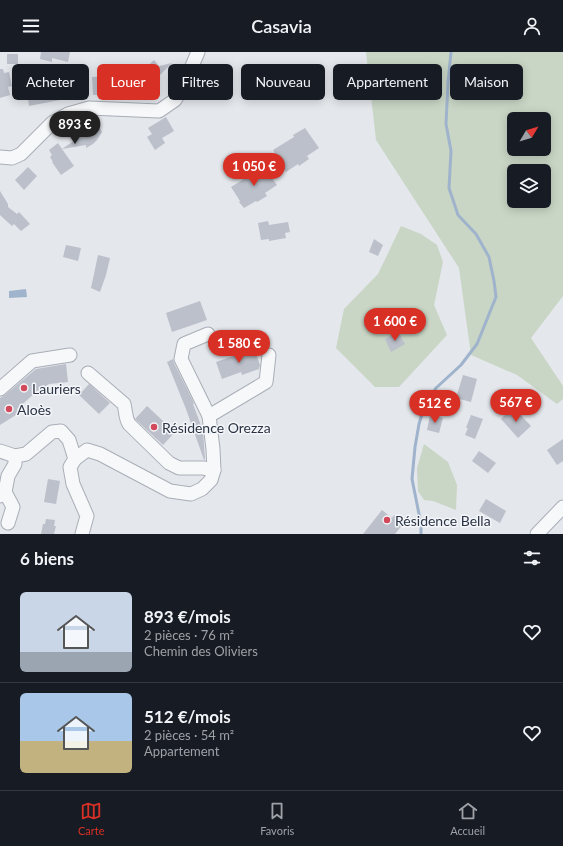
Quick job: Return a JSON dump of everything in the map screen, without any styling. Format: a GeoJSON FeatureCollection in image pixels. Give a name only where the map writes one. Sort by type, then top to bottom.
{"type":"FeatureCollection","features":[{"type":"Feature","properties":{"kind":"street"},"geometry":{"type":"LineString","coordinates":[[0,157],[12,158],[21,154],[52,123],[68,114],[89,108],[159,111],[175,100],[184,85],[198,52]]}},
{"type":"Feature","properties":{"kind":"street"},"geometry":{"type":"LineString","coordinates":[[82,534],[87,516],[73,484],[70,467],[75,459],[87,450],[100,454],[170,491],[191,494],[202,489],[210,480],[214,470],[209,416],[181,359],[184,344],[208,334]]}},
{"type":"Feature","properties":{"kind":"street"},"geometry":{"type":"LineString","coordinates":[[0,389],[32,361],[70,355]]}},
{"type":"Feature","properties":{"kind":"street"},"geometry":{"type":"LineString","coordinates":[[209,416],[266,382],[268,355]]}},
{"type":"Feature","properties":{"kind":"street"},"geometry":{"type":"LineString","coordinates":[[88,373],[124,404],[126,418],[129,424],[169,464],[179,468],[204,468],[214,470]]}},
{"type":"Feature","properties":{"kind":"street"},"geometry":{"type":"LineString","coordinates":[[0,451],[15,456],[26,454],[52,432],[61,431],[69,440],[75,459]]}},
{"type":"Feature","properties":{"kind":"street"},"geometry":{"type":"LineString","coordinates":[[8,523],[13,507],[3,494],[8,476],[15,464],[15,456]]}},
{"type":"Feature","properties":{"kind":"street"},"geometry":{"type":"LineString","coordinates":[[539,532],[563,507]]}},
{"type":"Feature","properties":{"kind":"green space"},"geometry":{"type":"Polygon","coordinates":[[[366,52],[563,52],[563,296],[531,338],[563,386],[563,399],[557,404],[517,375],[471,355],[459,268],[376,140],[371,100],[442,100],[442,64],[367,64],[366,52]]]}},
{"type":"Feature","properties":{"kind":"green space"},"geometry":{"type":"Polygon","coordinates":[[[401,226],[421,234],[437,245],[443,262],[434,305],[447,335],[399,387],[375,387],[336,348],[344,309],[378,274],[401,226]]]}},
{"type":"Feature","properties":{"kind":"green space"},"geometry":{"type":"Polygon","coordinates":[[[424,444],[448,462],[457,485],[456,510],[433,501],[424,500],[418,491],[417,468],[424,444]]]}},
{"type":"Feature","properties":{"kind":"water"},"geometry":{"type":"Polygon","coordinates":[[[26,289],[27,297],[9,298],[9,291],[26,289]]]}},
{"type":"Feature","properties":{"kind":"building"},"geometry":{"type":"Polygon","coordinates":[[[41,52],[70,52],[68,62],[52,58],[52,62],[40,59],[41,52]]]}},
{"type":"Feature","properties":{"kind":"building"},"geometry":{"type":"Polygon","coordinates":[[[7,54],[18,54],[18,64],[7,64],[7,54]]]}},
{"type":"Feature","properties":{"kind":"building"},"geometry":{"type":"Polygon","coordinates":[[[154,60],[157,64],[150,64],[154,60]]]}},
{"type":"Feature","properties":{"kind":"building"},"geometry":{"type":"Polygon","coordinates":[[[172,63],[168,64],[168,67],[160,75],[160,66],[172,63]]]}},
{"type":"Feature","properties":{"kind":"building"},"geometry":{"type":"Polygon","coordinates":[[[0,69],[3,69],[4,73],[9,72],[12,86],[8,87],[10,95],[0,98],[0,69]]]}},
{"type":"Feature","properties":{"kind":"building"},"geometry":{"type":"Polygon","coordinates":[[[92,77],[97,77],[97,95],[93,95],[92,77]]]}},
{"type":"Feature","properties":{"kind":"building"},"geometry":{"type":"Polygon","coordinates":[[[28,100],[60,100],[29,106],[28,100]]]}},
{"type":"Feature","properties":{"kind":"building"},"geometry":{"type":"Polygon","coordinates":[[[166,117],[174,131],[162,138],[165,143],[155,150],[147,137],[152,134],[148,128],[166,117]]]}},
{"type":"Feature","properties":{"kind":"building"},"geometry":{"type":"Polygon","coordinates":[[[95,120],[102,132],[93,144],[86,148],[86,145],[62,149],[75,140],[69,130],[83,122],[85,125],[95,120]]]}},
{"type":"Feature","properties":{"kind":"building"},"geometry":{"type":"Polygon","coordinates":[[[305,128],[319,148],[307,156],[309,159],[286,172],[273,150],[305,128]]]}},
{"type":"Feature","properties":{"kind":"building"},"geometry":{"type":"Polygon","coordinates":[[[58,143],[74,166],[61,175],[52,162],[50,157],[52,155],[49,150],[58,143]]]}},
{"type":"Feature","properties":{"kind":"building"},"geometry":{"type":"Polygon","coordinates":[[[262,165],[277,185],[265,193],[267,196],[244,208],[231,187],[252,174],[251,172],[262,165]]]}},
{"type":"Feature","properties":{"kind":"building"},"geometry":{"type":"Polygon","coordinates":[[[28,167],[37,176],[24,190],[15,180],[28,167]]]}},
{"type":"Feature","properties":{"kind":"building"},"geometry":{"type":"Polygon","coordinates":[[[0,191],[8,204],[8,207],[17,214],[19,212],[30,224],[21,231],[14,224],[12,226],[0,215],[0,191]]]}},
{"type":"Feature","properties":{"kind":"building"},"geometry":{"type":"Polygon","coordinates":[[[268,221],[269,225],[288,222],[290,232],[285,233],[286,238],[269,241],[269,239],[261,240],[258,223],[268,221]]]}},
{"type":"Feature","properties":{"kind":"building"},"geometry":{"type":"Polygon","coordinates":[[[374,239],[383,245],[378,256],[369,252],[374,239]]]}},
{"type":"Feature","properties":{"kind":"building"},"geometry":{"type":"Polygon","coordinates":[[[66,245],[81,248],[78,261],[63,257],[66,245]]]}},
{"type":"Feature","properties":{"kind":"building"},"geometry":{"type":"Polygon","coordinates":[[[98,255],[110,258],[100,292],[91,288],[98,255]]]}},
{"type":"Feature","properties":{"kind":"building"},"geometry":{"type":"Polygon","coordinates":[[[200,301],[207,320],[172,332],[166,313],[200,301]]]}},
{"type":"Feature","properties":{"kind":"building"},"geometry":{"type":"Polygon","coordinates":[[[398,332],[405,344],[391,352],[385,339],[398,332]]]}},
{"type":"Feature","properties":{"kind":"building"},"geometry":{"type":"Polygon","coordinates":[[[254,349],[260,365],[259,369],[242,375],[241,372],[222,379],[216,362],[254,349]]]}},
{"type":"Feature","properties":{"kind":"building"},"geometry":{"type":"Polygon","coordinates":[[[173,359],[193,401],[203,431],[204,460],[167,362],[173,359]]]}},
{"type":"Feature","properties":{"kind":"building"},"geometry":{"type":"Polygon","coordinates":[[[66,364],[68,382],[49,384],[45,387],[44,385],[17,409],[19,413],[0,425],[0,398],[36,369],[66,364]]]}},
{"type":"Feature","properties":{"kind":"building"},"geometry":{"type":"Polygon","coordinates":[[[463,375],[477,379],[471,402],[456,398],[463,375]]]}},
{"type":"Feature","properties":{"kind":"building"},"geometry":{"type":"Polygon","coordinates":[[[89,384],[110,403],[99,414],[79,395],[89,384]]]}},
{"type":"Feature","properties":{"kind":"building","name":"Résidence Orezza"},"geometry":{"type":"Polygon","coordinates":[[[147,406],[175,432],[163,445],[135,419],[147,406]]]}},
{"type":"Feature","properties":{"kind":"building"},"geometry":{"type":"Polygon","coordinates":[[[513,407],[531,426],[518,438],[501,419],[513,407]]]}},
{"type":"Feature","properties":{"kind":"building"},"geometry":{"type":"Polygon","coordinates":[[[430,415],[443,418],[439,433],[427,430],[430,415]]]}},
{"type":"Feature","properties":{"kind":"building"},"geometry":{"type":"Polygon","coordinates":[[[471,415],[483,419],[475,439],[465,435],[471,415]]]}},
{"type":"Feature","properties":{"kind":"building"},"geometry":{"type":"Polygon","coordinates":[[[563,439],[563,461],[557,465],[547,450],[563,439]]]}},
{"type":"Feature","properties":{"kind":"building"},"geometry":{"type":"Polygon","coordinates":[[[479,451],[496,463],[488,473],[472,461],[479,451]]]}},
{"type":"Feature","properties":{"kind":"building"},"geometry":{"type":"Polygon","coordinates":[[[48,479],[60,481],[56,504],[44,502],[48,479]]]}},
{"type":"Feature","properties":{"kind":"building"},"geometry":{"type":"Polygon","coordinates":[[[486,499],[506,511],[500,523],[479,511],[486,499]]]}},
{"type":"Feature","properties":{"kind":"building","name":"Résidence Bella"},"geometry":{"type":"Polygon","coordinates":[[[382,510],[392,518],[394,515],[404,523],[395,534],[363,534],[382,510]]]}},
{"type":"Feature","properties":{"kind":"building"},"geometry":{"type":"Polygon","coordinates":[[[46,519],[55,520],[54,526],[56,526],[54,534],[41,534],[43,524],[45,524],[46,519]]]}},
{"type":"Feature","properties":{"kind":"waterway"},"geometry":{"type":"LineString","coordinates":[[421,534],[421,524],[412,479],[415,447],[419,424],[425,404],[436,388],[461,365],[477,344],[496,297],[489,257],[476,234],[458,215],[449,188],[451,151],[446,124],[451,52]]}},
{"type":"Feature","properties":{"kind":"place","name":"Lauriers"},"geometry":{"type":"Point","coordinates":[24,388]}},
{"type":"Feature","properties":{"kind":"place","name":"Aloès"},"geometry":{"type":"Point","coordinates":[9,409]}},
{"type":"Feature","properties":{"kind":"place","name":"Résidence Orezza"},"geometry":{"type":"Point","coordinates":[154,427]}},
{"type":"Feature","properties":{"kind":"place","name":"Résidence Bella"},"geometry":{"type":"Point","coordinates":[387,520]}}]}
